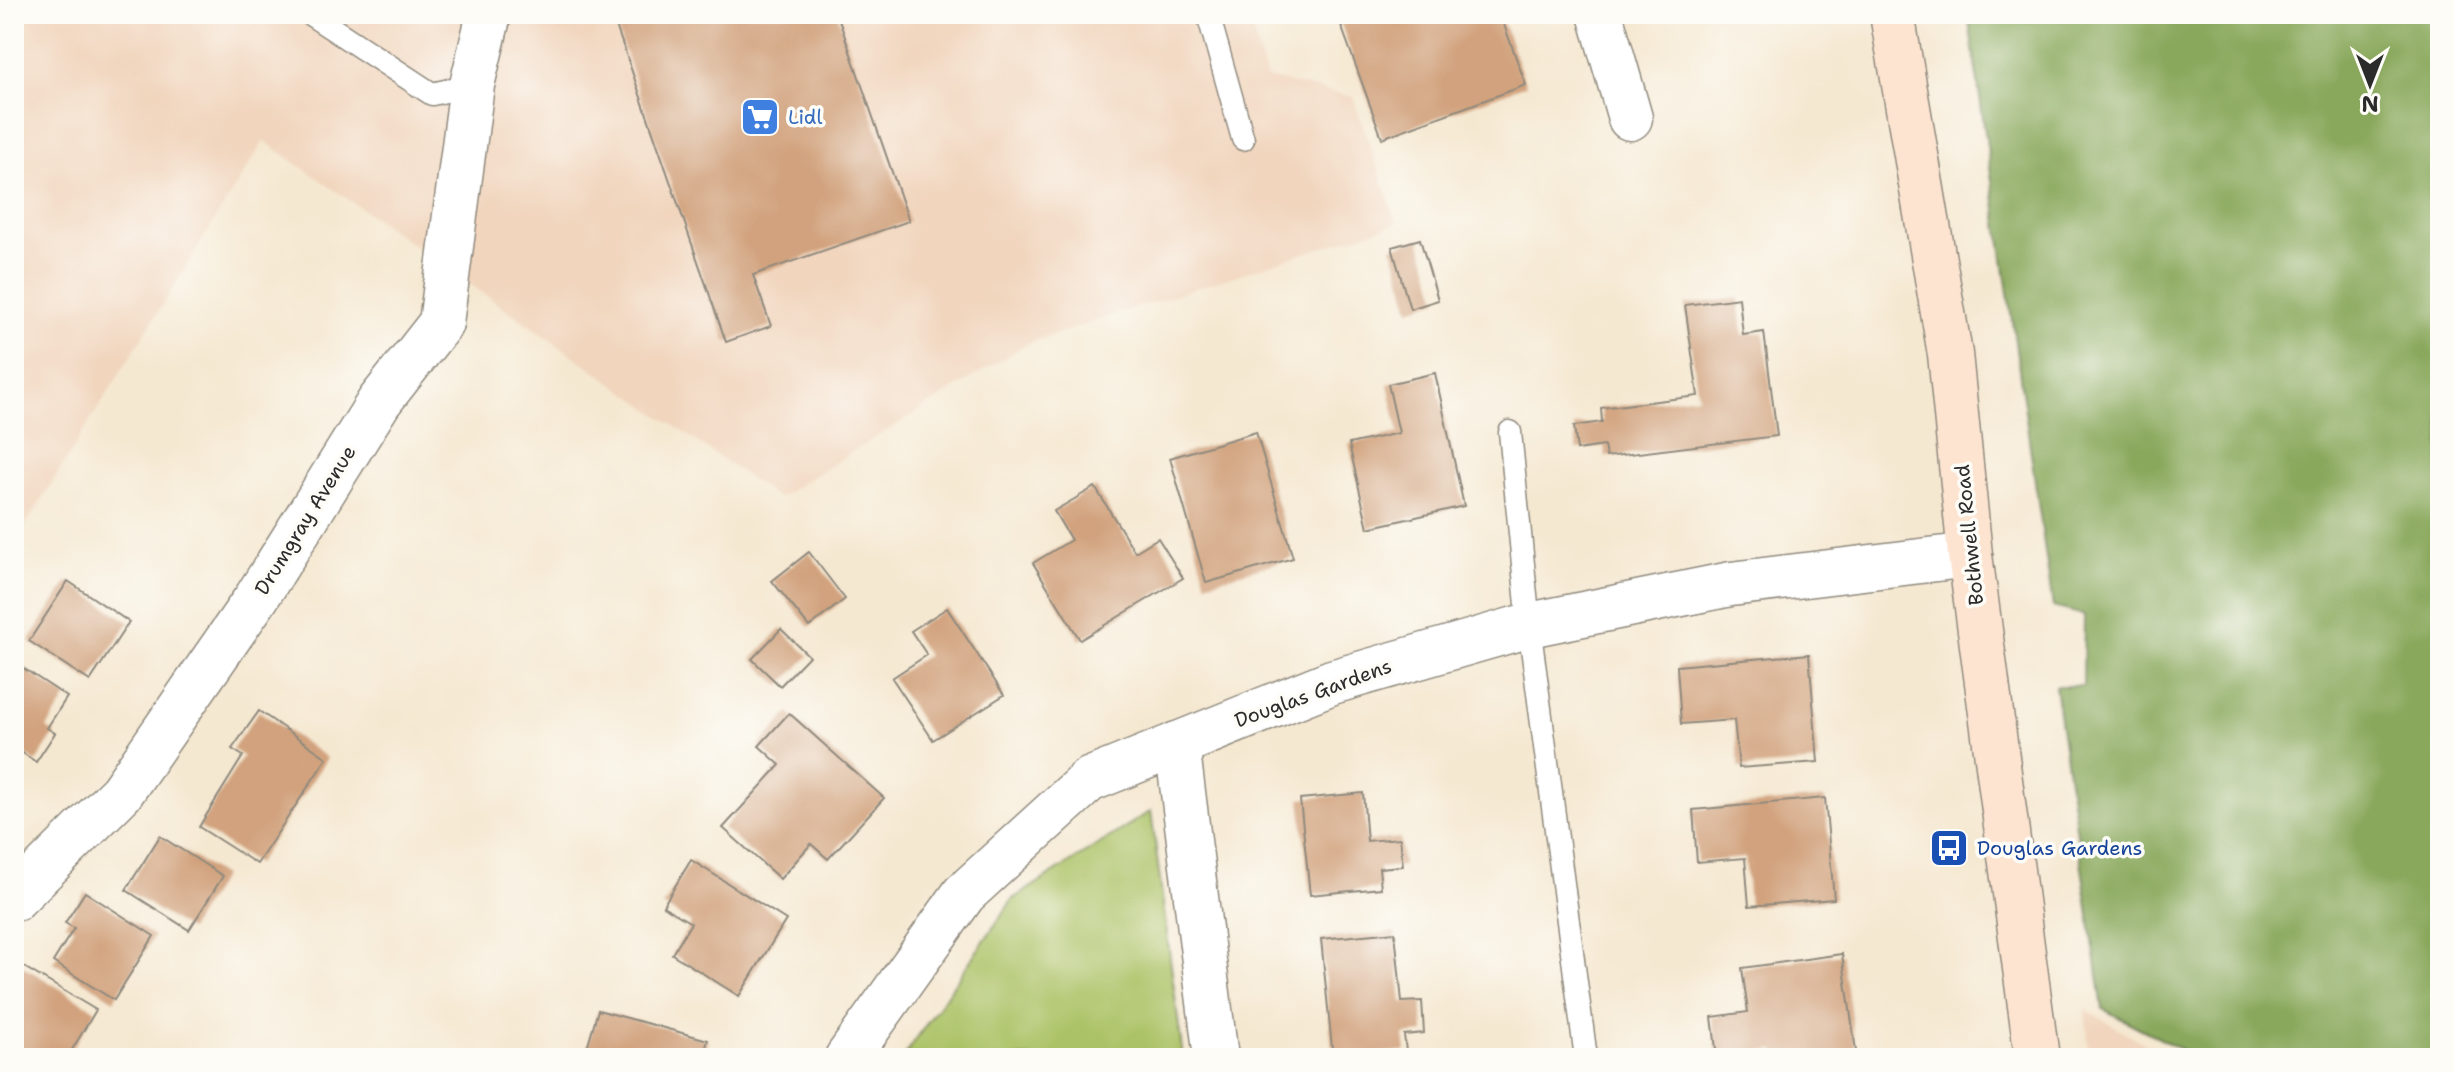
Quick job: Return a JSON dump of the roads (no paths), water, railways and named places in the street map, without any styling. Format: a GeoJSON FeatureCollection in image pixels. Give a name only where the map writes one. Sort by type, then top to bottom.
{"type":"FeatureCollection","features":[{"type":"Feature","properties":{"kind":"main road","name":"Bothwell Road"},"geometry":{"type":"LineString","coordinates":[[1892,14],[1950,354],[1970,555],[2037,1058]]}},
{"type":"Feature","properties":{"kind":"street","name":"Drumgray Avenue"},"geometry":{"type":"LineString","coordinates":[[14,899],[121,793],[257,597],[379,402],[441,323],[472,85],[489,14]]}},
{"type":"Feature","properties":{"kind":"street"},"geometry":{"type":"LineString","coordinates":[[1600,14],[1630,118]]}},
{"type":"Feature","properties":{"kind":"street","name":"Douglas Gardens"},"geometry":{"type":"LineString","coordinates":[[847,1058],[964,894],[1089,780],[1332,682],[1529,625],[1731,584],[1970,555]]}},
{"type":"Feature","properties":{"kind":"street"},"geometry":{"type":"LineString","coordinates":[[1177,744],[1216,1058]]}},
{"type":"Feature","properties":{"kind":"lane"},"geometry":{"type":"LineString","coordinates":[[310,14],[432,94],[472,85]]}},
{"type":"Feature","properties":{"kind":"lane"},"geometry":{"type":"LineString","coordinates":[[1208,14],[1243,139]]}},
{"type":"Feature","properties":{"kind":"lane"},"geometry":{"type":"LineString","coordinates":[[1510,432],[1529,625],[1586,1058]]}},
{"type":"Feature","properties":{"kind":"place","name":"Lidl"},"geometry":{"type":"Point","coordinates":[760,117]}},
{"type":"Feature","properties":{"kind":"place","name":"Douglas Gardens"},"geometry":{"type":"Point","coordinates":[1949,848]}}]}
